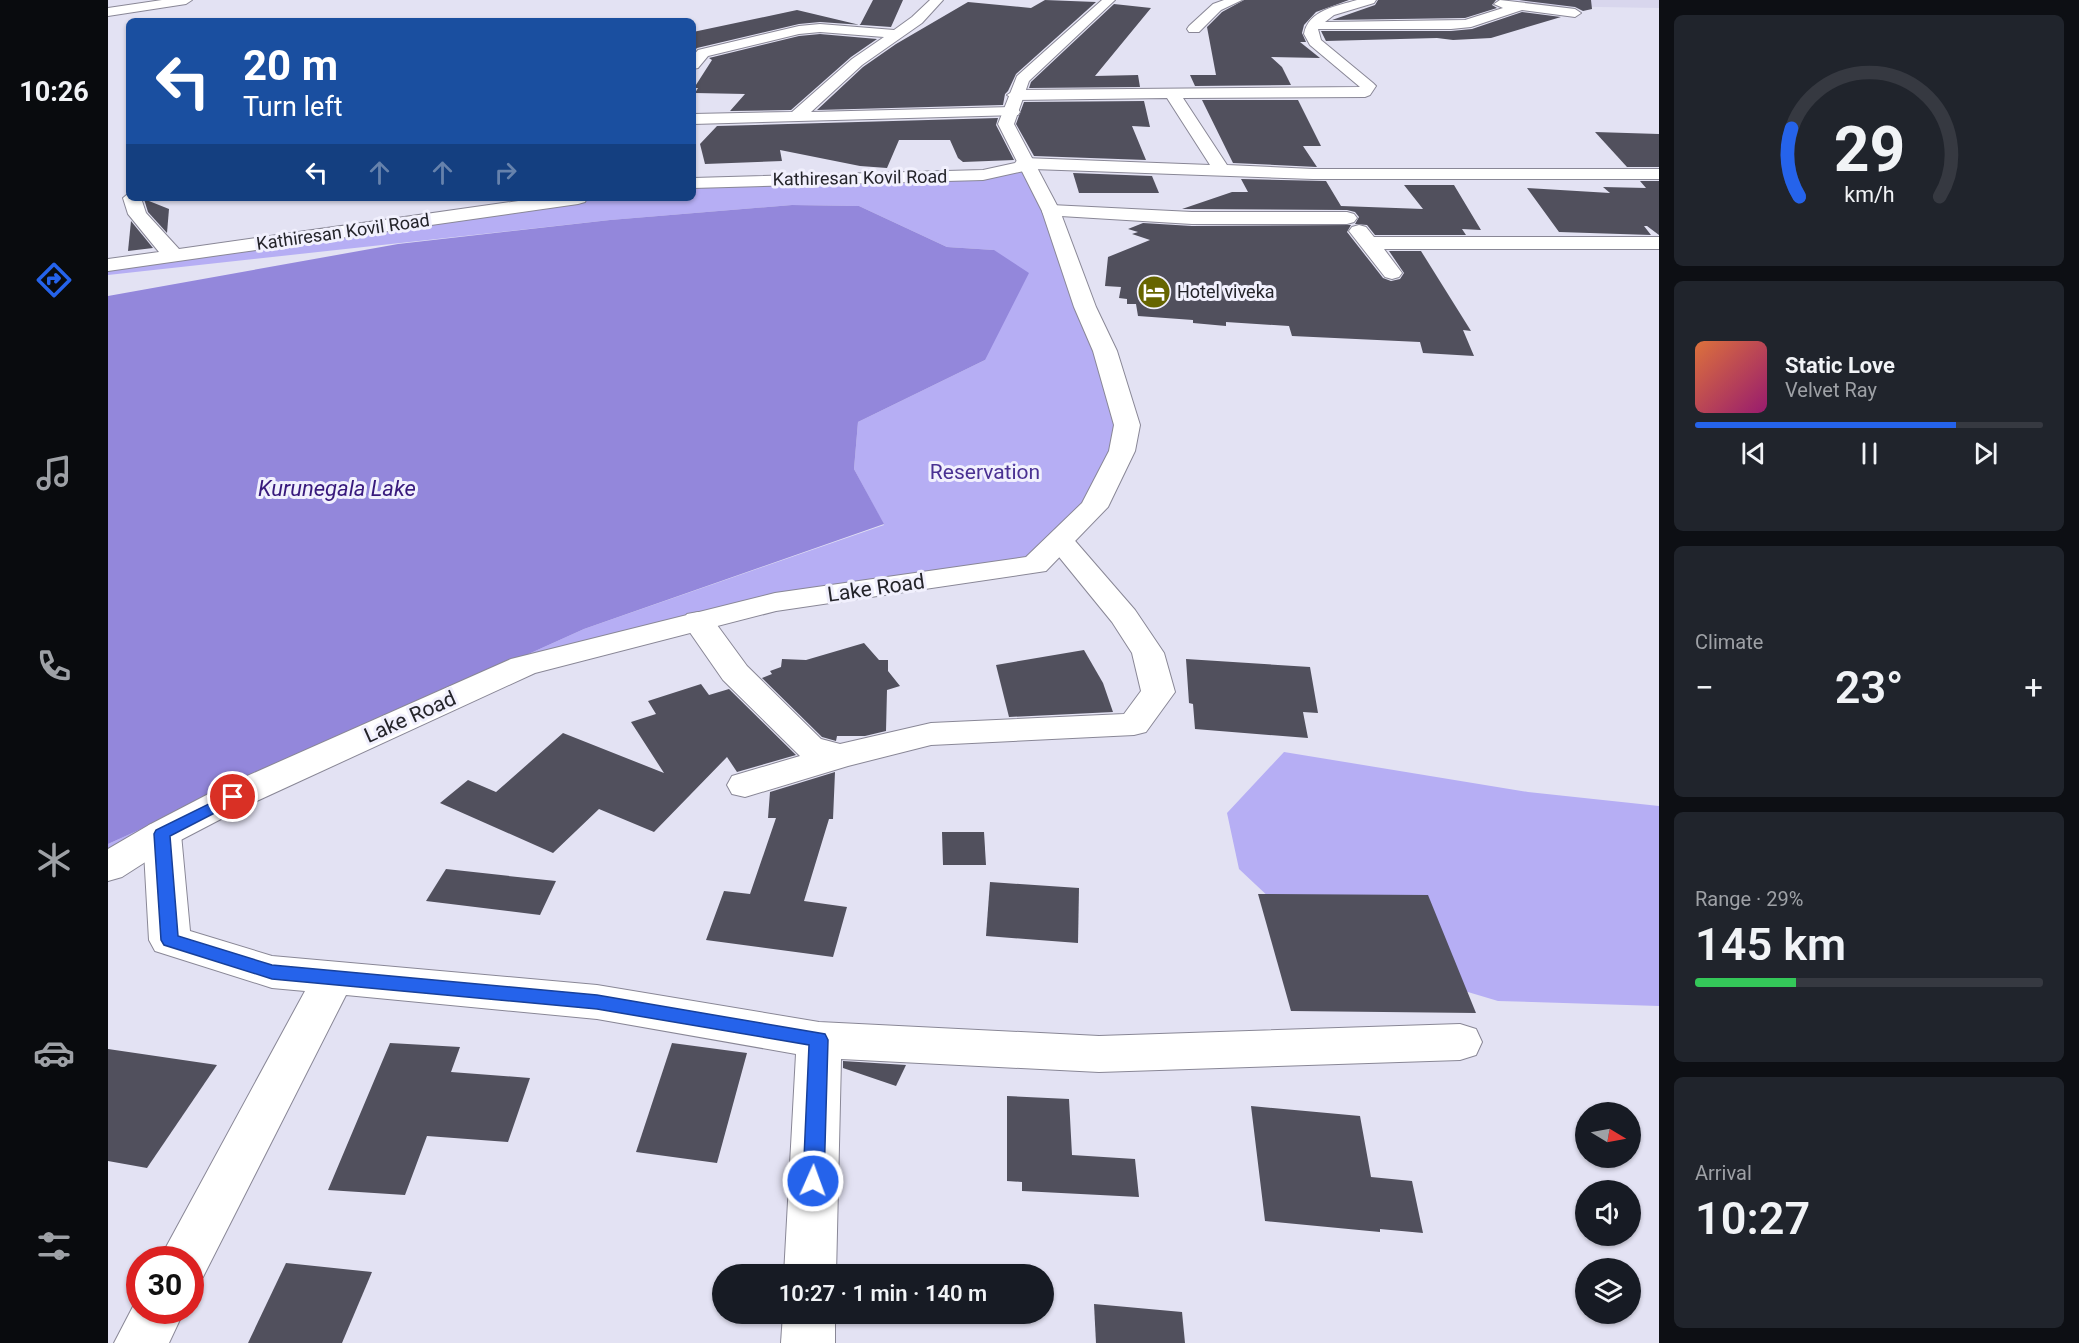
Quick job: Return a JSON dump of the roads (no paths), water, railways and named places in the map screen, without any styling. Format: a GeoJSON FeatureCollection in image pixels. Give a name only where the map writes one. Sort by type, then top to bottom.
{"type":"FeatureCollection","features":[{"type":"Feature","properties":{"kind":"main road"},"geometry":{"type":"LineString","coordinates":[[108,12],[186,0]]}},
{"type":"Feature","properties":{"kind":"main road"},"geometry":{"type":"LineString","coordinates":[[797,116],[857,62],[917,20],[937,0]]}},
{"type":"Feature","properties":{"kind":"main road"},"geometry":{"type":"LineString","coordinates":[[1013,104],[1022,78],[1109,0]]}},
{"type":"Feature","properties":{"kind":"main road"},"geometry":{"type":"LineString","coordinates":[[1194,29],[1217,7],[1236,0]]}},
{"type":"Feature","properties":{"kind":"main road"},"geometry":{"type":"LineString","coordinates":[[1486,2],[1575,13]]}},
{"type":"Feature","properties":{"kind":"main road"},"geometry":{"type":"LineString","coordinates":[[696,119],[797,116],[1173,95],[1365,92],[1368,86],[1315,42],[1311,33],[1312,26],[1329,12],[1372,3]]}},
{"type":"Feature","properties":{"kind":"main road"},"geometry":{"type":"LineString","coordinates":[[1312,26],[1466,24],[1520,7]]}},
{"type":"Feature","properties":{"kind":"main road"},"geometry":{"type":"LineString","coordinates":[[1403,11],[1466,24]]}},
{"type":"Feature","properties":{"kind":"main road"},"geometry":{"type":"LineString","coordinates":[[696,61],[703,53],[799,30],[820,28],[898,34]]}},
{"type":"Feature","properties":{"kind":"main road"},"geometry":{"type":"LineString","coordinates":[[1173,95],[1223,172]]}},
{"type":"Feature","properties":{"kind":"main road","name":"Lake Road"},"geometry":{"type":"LineString","coordinates":[[108,867],[162,834],[233,797],[523,666],[775,602],[1035,565],[1094,507],[1122,451],[1127,425],[1106,351],[1085,307],[1051,211],[1006,124],[1013,104]]}},
{"type":"Feature","properties":{"kind":"main road","name":"Kathiresan Kovil Road"},"geometry":{"type":"LineString","coordinates":[[696,183],[983,175],[1025,164],[1313,174],[1659,174]]}},
{"type":"Feature","properties":{"kind":"main road"},"geometry":{"type":"LineString","coordinates":[[1313,174],[1392,273]]}},
{"type":"Feature","properties":{"kind":"main road"},"geometry":{"type":"LineString","coordinates":[[133,201],[137,214],[174,256]]}},
{"type":"Feature","properties":{"kind":"main road","name":"Kathiresan Kovil Road"},"geometry":{"type":"LineString","coordinates":[[108,265],[557,201]]}},
{"type":"Feature","properties":{"kind":"main road"},"geometry":{"type":"LineString","coordinates":[[1051,211],[1192,218],[1347,218]]}},
{"type":"Feature","properties":{"kind":"main road"},"geometry":{"type":"LineString","coordinates":[[1370,243],[1659,243]]}},
{"type":"Feature","properties":{"kind":"main road"},"geometry":{"type":"LineString","coordinates":[[745,785],[840,756],[932,734],[1134,724],[1158,692],[1148,653],[1124,617],[1060,541]]}},
{"type":"Feature","properties":{"kind":"main road"},"geometry":{"type":"LineString","coordinates":[[698,621],[735,674],[809,747],[840,756]]}},
{"type":"Feature","properties":{"kind":"main road"},"geometry":{"type":"LineString","coordinates":[[162,834],[170,940],[272,972],[597,1002],[819,1040],[1099,1054],[1460,1042]]}},
{"type":"Feature","properties":{"kind":"main road"},"geometry":{"type":"LineString","coordinates":[[191,1246],[334,977]]}},
{"type":"Feature","properties":{"kind":"main road"},"geometry":{"type":"LineString","coordinates":[[810,1264],[819,1040]]}},
{"type":"Feature","properties":{"kind":"main road"},"geometry":{"type":"LineString","coordinates":[[141,1343],[151,1324]]}},
{"type":"Feature","properties":{"kind":"main road"},"geometry":{"type":"LineString","coordinates":[[808,1343],[809,1324]]}},
{"type":"Feature","properties":{"kind":"water","name":"Kurunegala Lake"},"geometry":{"type":"Polygon","coordinates":[[[792,205],[859,206],[947,247],[994,250],[1029,273],[985,360],[858,422],[854,469],[884,524],[584,629],[108,844],[108,296],[398,244],[610,220],[792,205]]]}},
{"type":"Feature","properties":{"kind":"place","name":"Hotel viveka"},"geometry":{"type":"Point","coordinates":[1154,292]}},
{"type":"Feature","properties":{"kind":"park label","name":"Reservation"},"geometry":{"type":"Point","coordinates":[985,472]}}]}
